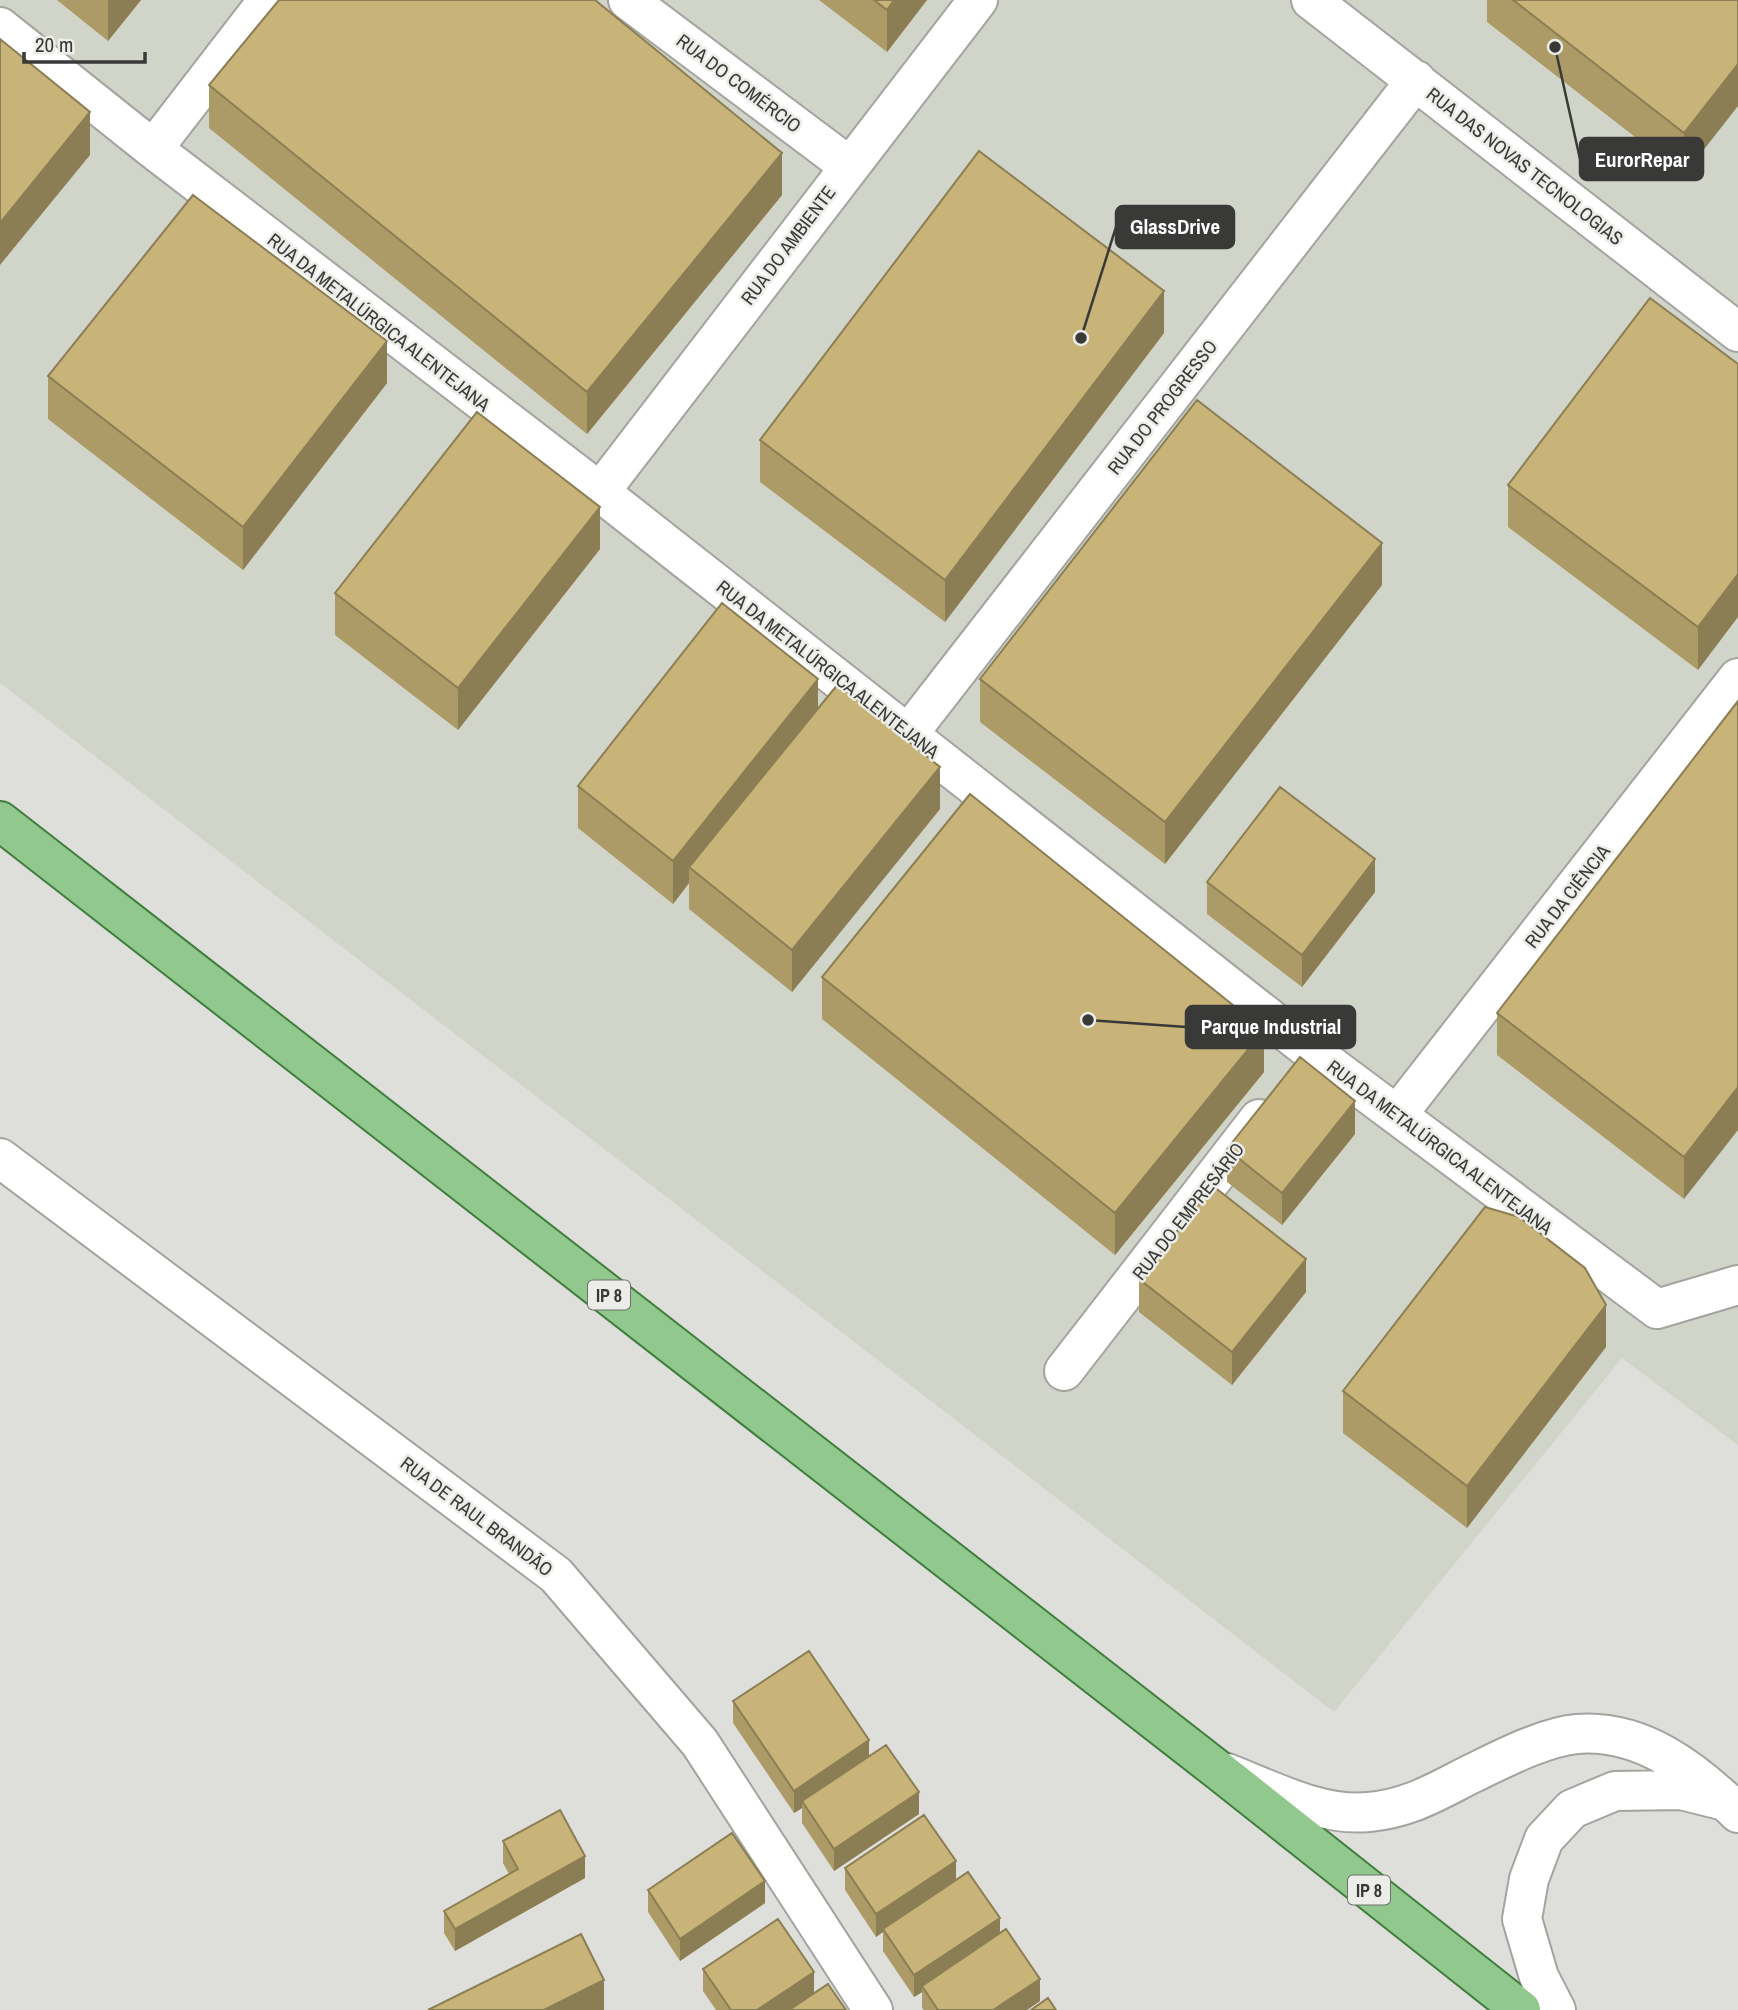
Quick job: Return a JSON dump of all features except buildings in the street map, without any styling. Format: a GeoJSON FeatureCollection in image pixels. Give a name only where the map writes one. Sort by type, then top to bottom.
{"type":"FeatureCollection","features":[{"type":"Feature","properties":{"kind":"main road","name":"IP 8"},"geometry":{"type":"LineString","coordinates":[[0,821],[1218,1770],[1521,2010]]}},
{"type":"Feature","properties":{"kind":"street"},"geometry":{"type":"LineString","coordinates":[[153,149],[268,0]]}},
{"type":"Feature","properties":{"kind":"street","name":"RUA DO COMÉRCIO"},"geometry":{"type":"LineString","coordinates":[[628,0],[849,166]]}},
{"type":"Feature","properties":{"kind":"street","name":"RUA DO AMBIENTE"},"geometry":{"type":"LineString","coordinates":[[600,492],[978,0]]}},
{"type":"Feature","properties":{"kind":"street","name":"RUA DAS NOVAS TECNOLOGIAS"},"geometry":{"type":"LineString","coordinates":[[1311,0],[1738,332]]}},
{"type":"Feature","properties":{"kind":"street","name":"RUA DA METALÚRGICA ALENTEJANA"},"geometry":{"type":"LineString","coordinates":[[0,27],[153,149],[909,733],[1294,1073],[1397,1115],[1657,1309],[1738,1285]]}},
{"type":"Feature","properties":{"kind":"street","name":"RUA DO PROGRESSO"},"geometry":{"type":"LineString","coordinates":[[909,733],[1416,80]]}},
{"type":"Feature","properties":{"kind":"street","name":"RUA DA CIÊNCIA"},"geometry":{"type":"LineString","coordinates":[[1397,1115],[1738,678]]}},
{"type":"Feature","properties":{"kind":"street","name":"RUA DO EMPRESÁRIO"},"geometry":{"type":"LineString","coordinates":[[1064,1371],[1294,1073]]}},
{"type":"Feature","properties":{"kind":"street","name":"RUA DE RAUL BRANDÃO"},"geometry":{"type":"LineString","coordinates":[[0,1158],[556,1575],[700,1743],[873,2010]]}},
{"type":"Feature","properties":{"kind":"street"},"geometry":{"type":"LineString","coordinates":[[1218,1770],[1327,1810],[1368,1812],[1414,1804],[1520,1750],[1576,1734],[1622,1736],[1679,1762],[1732,1807]]}},
{"type":"Feature","properties":{"kind":"street"},"geometry":{"type":"LineString","coordinates":[[1556,2010],[1539,1978],[1522,1919],[1529,1879],[1544,1839],[1572,1809],[1615,1791],[1681,1790],[1732,1807]]}},
{"type":"Feature","properties":{"kind":"shaded area"},"geometry":{"type":"Polygon","coordinates":[[[0,0],[1738,0],[1738,1445],[1622,1358],[1334,1712],[0,683],[0,0]]]}},
{"type":"Feature","properties":{"kind":"place","name":"EurorRepar"},"geometry":{"type":"Point","coordinates":[1555,47]}},
{"type":"Feature","properties":{"kind":"place","name":"GlassDrive"},"geometry":{"type":"Point","coordinates":[1081,338]}},
{"type":"Feature","properties":{"kind":"place","name":"Parque Industrial"},"geometry":{"type":"Point","coordinates":[1088,1020]}}]}
